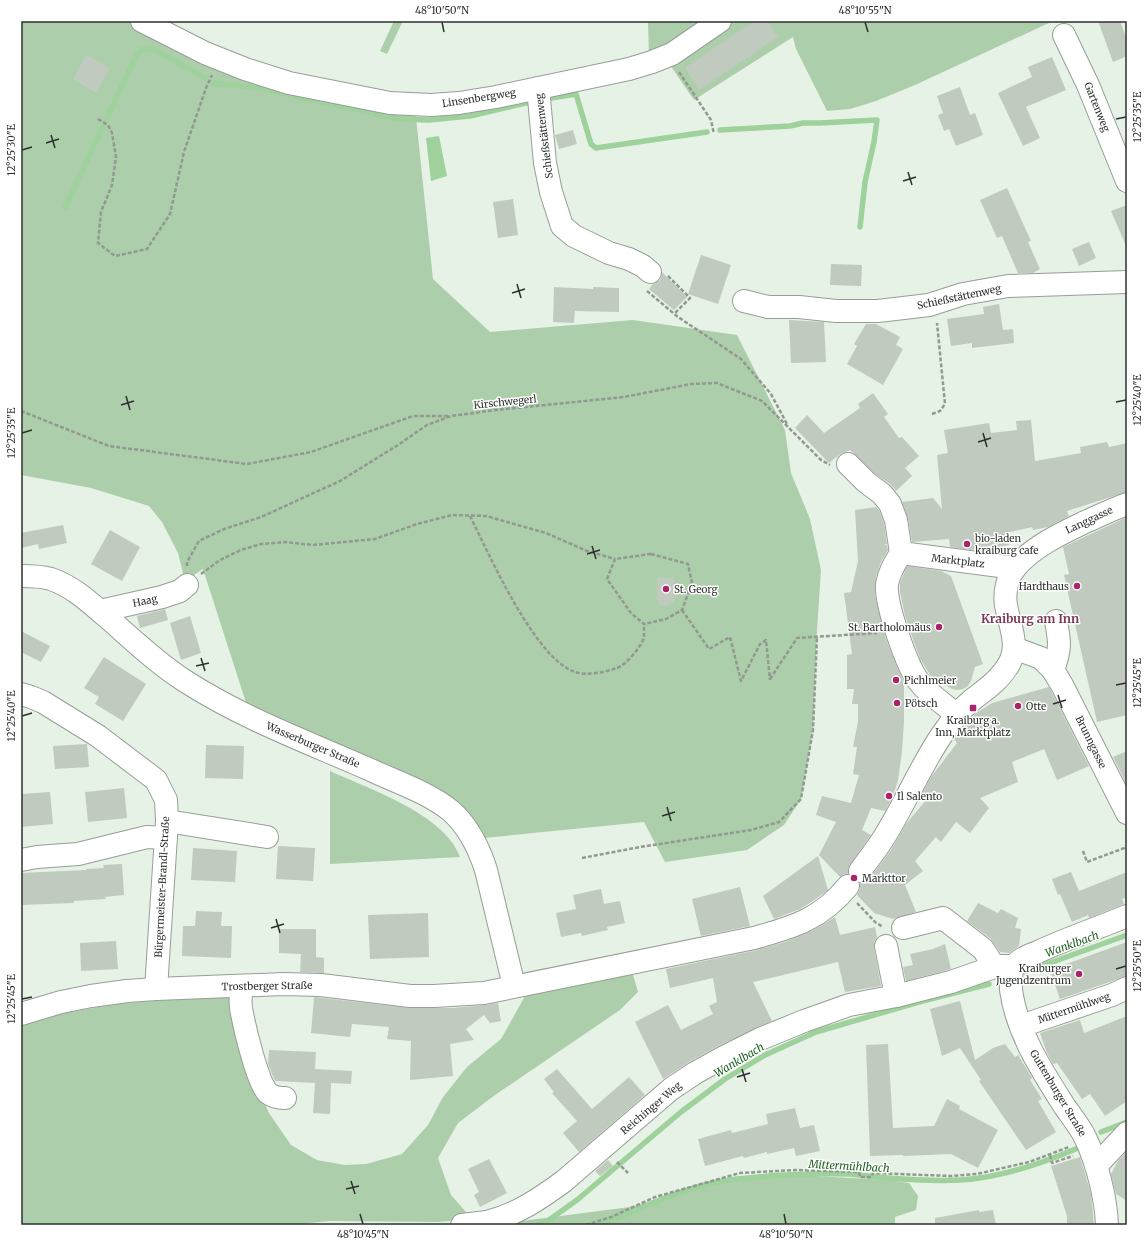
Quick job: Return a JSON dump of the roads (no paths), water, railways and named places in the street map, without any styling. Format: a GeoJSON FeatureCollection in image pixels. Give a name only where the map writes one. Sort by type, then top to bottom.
{"type":"FeatureCollection","features":[{"type":"Feature","properties":{"kind":"street","name":"Linsenbergweg"},"geometry":{"type":"LineString","coordinates":[[142,21],[205,53],[245,69],[289,83],[390,103],[430,105],[459,103],[496,97],[652,62],[672,54],[720,21]]}},
{"type":"Feature","properties":{"kind":"street","name":"Gartenweg"},"geometry":{"type":"LineString","coordinates":[[1064,35],[1088,85],[1127,181]]}},
{"type":"Feature","properties":{"kind":"street","name":"Schießstättenweg"},"geometry":{"type":"LineString","coordinates":[[538,88],[545,163],[551,192],[562,226],[574,236],[609,253],[630,259],[643,266],[647,280]]}},
{"type":"Feature","properties":{"kind":"street","name":"Schießstättenweg"},"geometry":{"type":"LineString","coordinates":[[744,301],[768,307],[799,307],[836,311],[878,311],[929,304],[963,294],[1008,286],[1127,282]]}},
{"type":"Feature","properties":{"kind":"street"},"geometry":{"type":"LineString","coordinates":[[848,464],[866,482],[882,494],[890,504],[896,520],[901,553],[892,566],[887,584],[890,607],[910,666],[919,682],[956,715],[995,682],[1009,663],[1014,648],[1013,635],[1006,605],[1006,591],[1008,580],[1015,568]]}},
{"type":"Feature","properties":{"kind":"street","name":"Langgasse"},"geometry":{"type":"LineString","coordinates":[[1015,568],[1052,538],[1110,510],[1127,504]]}},
{"type":"Feature","properties":{"kind":"street","name":"Marktplatz"},"geometry":{"type":"LineString","coordinates":[[901,553],[1015,568]]}},
{"type":"Feature","properties":{"kind":"street","name":"Wasserburger Straße"},"geometry":{"type":"LineString","coordinates":[[21,576],[35,576],[50,579],[64,584],[80,594],[141,647],[184,680],[222,704],[272,728],[343,757],[414,790],[438,802],[451,812],[462,823],[481,855],[514,986]]}},
{"type":"Feature","properties":{"kind":"street","name":"Haag"},"geometry":{"type":"LineString","coordinates":[[100,611],[162,597],[180,591],[187,576]]}},
{"type":"Feature","properties":{"kind":"street"},"geometry":{"type":"LineString","coordinates":[[1053,670],[1059,654],[1060,643],[1056,620]]}},
{"type":"Feature","properties":{"kind":"street","name":"Brunngasse"},"geometry":{"type":"LineString","coordinates":[[1014,648],[1041,658],[1053,670],[1127,813]]}},
{"type":"Feature","properties":{"kind":"street","name":"Bürgermeister-Brandl-Straße"},"geometry":{"type":"LineString","coordinates":[[21,694],[43,702],[98,736],[156,780],[166,800],[166,830],[156,989]]}},
{"type":"Feature","properties":{"kind":"street","name":"Trostberger Straße"},"geometry":{"type":"LineString","coordinates":[[21,1014],[62,1002],[91,996],[156,989],[283,984],[321,985],[410,996],[434,996],[484,992],[754,938],[788,928],[823,911],[840,896],[883,839],[925,762],[956,715]]}},
{"type":"Feature","properties":{"kind":"street"},"geometry":{"type":"LineString","coordinates":[[21,860],[37,857],[78,854],[147,837],[166,830],[267,837]]}},
{"type":"Feature","properties":{"kind":"street"},"geometry":{"type":"LineString","coordinates":[[896,996],[890,933],[943,918],[983,949],[992,963],[1005,966],[1059,942],[1127,916]]}},
{"type":"Feature","properties":{"kind":"street","name":"Reichinger Weg"},"geometry":{"type":"LineString","coordinates":[[462,1225],[487,1222],[506,1216],[549,1193],[671,1089],[695,1073],[760,1039],[842,1007],[896,996],[960,980],[1005,966]]}},
{"type":"Feature","properties":{"kind":"street","name":"Guttenburger Straße"},"geometry":{"type":"LineString","coordinates":[[1005,966],[1011,971],[1013,1000],[1021,1026],[1038,1064],[1085,1137],[1096,1166],[1107,1225]]}},
{"type":"Feature","properties":{"kind":"street"},"geometry":{"type":"LineString","coordinates":[[241,986],[241,1006],[258,1074],[263,1086],[269,1093],[275,1097],[285,1098]]}},
{"type":"Feature","properties":{"kind":"street","name":"Mittermühlweg"},"geometry":{"type":"LineString","coordinates":[[1021,1026],[1112,995],[1127,988]]}},
{"type":"Feature","properties":{"kind":"street"},"geometry":{"type":"LineString","coordinates":[[1096,1166],[1127,1133]]}},
{"type":"Feature","properties":{"kind":"waterway"},"geometry":{"type":"LineString","coordinates":[[107,118],[135,58],[141,50],[152,48],[205,78]]}},
{"type":"Feature","properties":{"kind":"waterway"},"geometry":{"type":"LineString","coordinates":[[213,83],[259,88],[399,119],[429,120],[470,116],[530,102]]}},
{"type":"Feature","properties":{"kind":"waterway"},"geometry":{"type":"LineString","coordinates":[[545,99],[576,94],[591,144],[596,148],[707,132]]}},
{"type":"Feature","properties":{"kind":"waterway"},"geometry":{"type":"LineString","coordinates":[[720,130],[790,126],[803,123],[877,120],[874,142],[865,182],[860,227]]}},
{"type":"Feature","properties":{"kind":"waterway"},"geometry":{"type":"LineString","coordinates":[[65,208],[103,126]]}},
{"type":"Feature","properties":{"kind":"waterway","name":"Wanklbach"},"geometry":{"type":"LineString","coordinates":[[1025,972],[1127,935]]}},
{"type":"Feature","properties":{"kind":"waterway","name":"Wanklbach"},"geometry":{"type":"LineString","coordinates":[[537,1225],[549,1220],[577,1200],[681,1112],[725,1079],[765,1055],[816,1032],[919,1002],[989,984]]}},
{"type":"Feature","properties":{"kind":"waterway","name":"Mittermühlbach"},"geometry":{"type":"LineString","coordinates":[[1101,1132],[1127,1122]]}},
{"type":"Feature","properties":{"kind":"waterway","name":"Mittermühlbach"},"geometry":{"type":"LineString","coordinates":[[600,1225],[667,1197],[702,1185],[720,1181],[765,1176],[821,1174],[849,1174],[915,1180],[975,1179],[1020,1169],[1078,1148]]}},
{"type":"Feature","properties":{"kind":"place","name":"bio-laden kraiburg cafe"},"geometry":{"type":"Point","coordinates":[967,544]}},
{"type":"Feature","properties":{"kind":"place","name":"Hardthaus"},"geometry":{"type":"Point","coordinates":[1077,586]}},
{"type":"Feature","properties":{"kind":"place","name":"St. Georg"},"geometry":{"type":"Point","coordinates":[666,589]}},
{"type":"Feature","properties":{"kind":"place","name":"St. Bartholomäus"},"geometry":{"type":"Point","coordinates":[939,627]}},
{"type":"Feature","properties":{"kind":"place","name":"Pichlmeier"},"geometry":{"type":"Point","coordinates":[896,680]}},
{"type":"Feature","properties":{"kind":"place","name":"Pötsch"},"geometry":{"type":"Point","coordinates":[897,703]}},
{"type":"Feature","properties":{"kind":"place","name":"Otte"},"geometry":{"type":"Point","coordinates":[1018,706]}},
{"type":"Feature","properties":{"kind":"place","name":"Kraiburg a. Inn, Marktplatz"},"geometry":{"type":"Point","coordinates":[973,708]}},
{"type":"Feature","properties":{"kind":"place","name":"Il Salento"},"geometry":{"type":"Point","coordinates":[889,796]}},
{"type":"Feature","properties":{"kind":"place","name":"Markttor"},"geometry":{"type":"Point","coordinates":[854,878]}},
{"type":"Feature","properties":{"kind":"place","name":"Kraiburger Jugendzentrum"},"geometry":{"type":"Point","coordinates":[1079,974]}},
{"type":"Feature","properties":{"kind":"district","name":"Kraiburg am Inn"},"geometry":{"type":"Point","coordinates":[1030,618]}}]}
